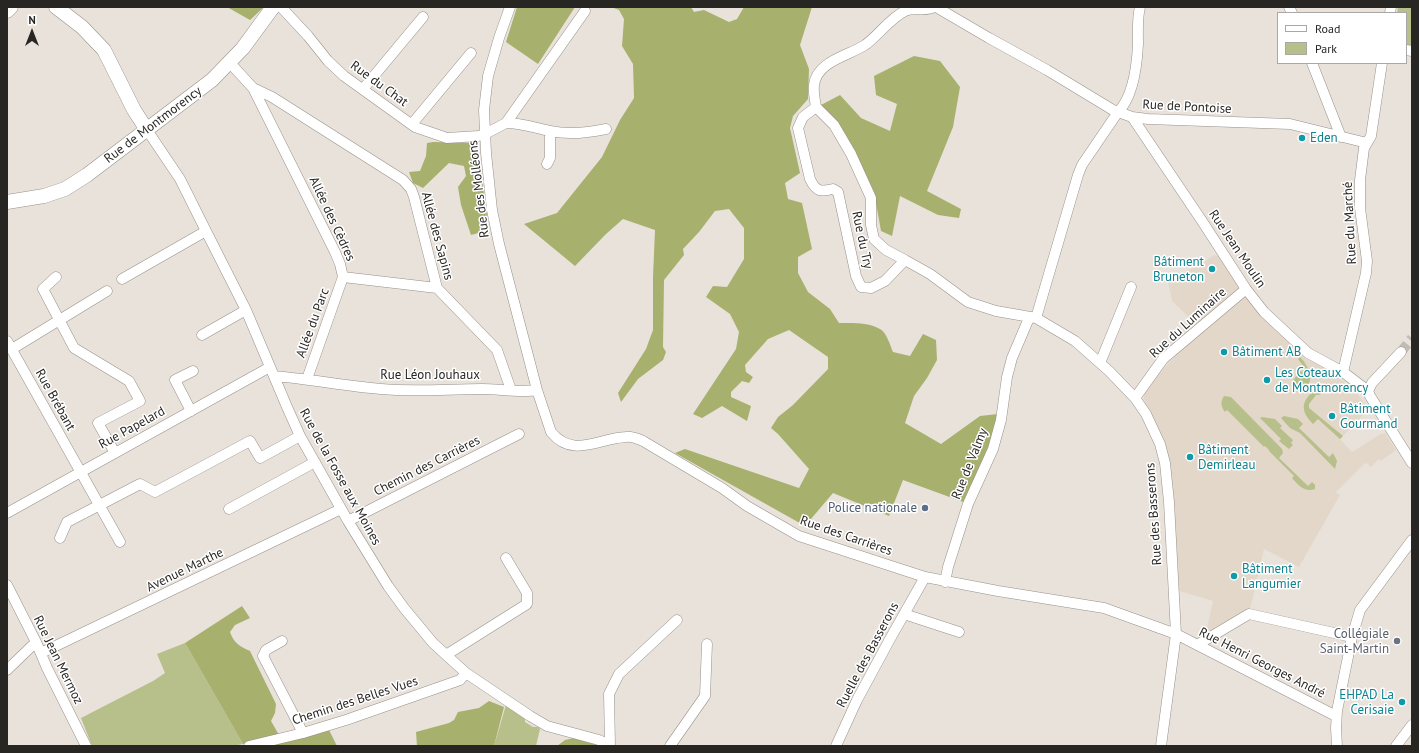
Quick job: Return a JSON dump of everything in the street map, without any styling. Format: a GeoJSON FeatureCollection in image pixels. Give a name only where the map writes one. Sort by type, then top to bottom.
{"type":"FeatureCollection","features":[{"type":"Feature","properties":{"kind":"street"},"geometry":{"type":"LineString","coordinates":[[7,11],[11,7]]}},
{"type":"Feature","properties":{"kind":"street"},"geometry":{"type":"LineString","coordinates":[[56,7],[82,27],[104,50],[134,110],[147,130]]}},
{"type":"Feature","properties":{"kind":"street","name":"Rue de Montmorency"},"geometry":{"type":"LineString","coordinates":[[7,202],[44,196],[65,190],[147,130],[212,80],[243,48],[273,7]]}},
{"type":"Feature","properties":{"kind":"street","name":"Rue du Chat"},"geometry":{"type":"LineString","coordinates":[[281,7],[308,36],[328,61],[344,76],[412,124],[447,138],[478,136],[506,123]]}},
{"type":"Feature","properties":{"kind":"street","name":"Rue des Molléons"},"geometry":{"type":"LineString","coordinates":[[510,7],[488,76],[484,110],[485,134],[492,210],[499,244],[537,390]]}},
{"type":"Feature","properties":{"kind":"street"},"geometry":{"type":"LineString","coordinates":[[816,107],[814,86],[820,72],[830,64],[865,44],[897,16],[914,9],[936,7]]}},
{"type":"Feature","properties":{"kind":"street","name":"Rue de Pontoise"},"geometry":{"type":"LineString","coordinates":[[936,7],[1047,70],[1113,110],[1132,117],[1156,120],[1290,124],[1367,143]]}},
{"type":"Feature","properties":{"kind":"street"},"geometry":{"type":"LineString","coordinates":[[905,260],[930,274],[968,302],[996,311],[1033,318],[1047,278],[1078,175],[1086,159],[1118,112],[1124,106],[1128,98],[1134,76],[1138,46],[1138,22],[1140,7]]}},
{"type":"Feature","properties":{"kind":"street"},"geometry":{"type":"LineString","coordinates":[[506,123],[585,11]]}},
{"type":"Feature","properties":{"kind":"street"},"geometry":{"type":"LineString","coordinates":[[363,89],[423,17]]}},
{"type":"Feature","properties":{"kind":"street"},"geometry":{"type":"LineString","coordinates":[[412,124],[471,53]]}},
{"type":"Feature","properties":{"kind":"street","name":"Allée des Sapins"},"geometry":{"type":"LineString","coordinates":[[230,62],[253,88],[272,97],[403,180],[411,189],[437,288],[497,350],[511,390]]}},
{"type":"Feature","properties":{"kind":"street"},"geometry":{"type":"LineString","coordinates":[[1312,64],[1341,137]]}},
{"type":"Feature","properties":{"kind":"street","name":"Rue du Marché"},"geometry":{"type":"LineString","coordinates":[[1343,372],[1366,273],[1367,261],[1365,221],[1360,208],[1360,180],[1364,148],[1371,136],[1382,64]]}},
{"type":"Feature","properties":{"kind":"street","name":"Allée des Cèdres"},"geometry":{"type":"LineString","coordinates":[[253,88],[335,252],[344,277],[437,288]]}},
{"type":"Feature","properties":{"kind":"street","name":"Rue du Try"},"geometry":{"type":"LineString","coordinates":[[816,107],[834,125],[851,154],[871,198],[871,225],[874,239],[886,250],[905,260],[884,281],[871,288],[861,287],[856,276],[838,192],[833,189],[823,192],[814,187],[810,180],[798,128],[803,117],[816,107]]}},
{"type":"Feature","properties":{"kind":"street","name":"Rue Jean Moulin"},"geometry":{"type":"LineString","coordinates":[[1132,117],[1246,289],[1264,312],[1302,348],[1314,357],[1343,372],[1368,391]]}},
{"type":"Feature","properties":{"kind":"street"},"geometry":{"type":"LineString","coordinates":[[1143,132],[1143,124],[1156,120]]}},
{"type":"Feature","properties":{"kind":"street"},"geometry":{"type":"LineString","coordinates":[[506,123],[520,123],[564,133],[586,134],[606,129]]}},
{"type":"Feature","properties":{"kind":"street","name":"Rue de la Fosse aux Moines"},"geometry":{"type":"LineString","coordinates":[[147,130],[180,179],[246,310],[300,436],[348,521],[388,586],[404,608],[433,643],[466,673],[539,722],[554,728],[599,740],[610,746]]}},
{"type":"Feature","properties":{"kind":"street"},"geometry":{"type":"LineString","coordinates":[[546,164],[550,158],[550,131]]}},
{"type":"Feature","properties":{"kind":"street"},"geometry":{"type":"LineString","coordinates":[[122,279],[206,231]]}},
{"type":"Feature","properties":{"kind":"street"},"geometry":{"type":"LineString","coordinates":[[56,277],[43,290],[74,348],[129,381],[140,401],[98,423],[115,453]]}},
{"type":"Feature","properties":{"kind":"street","name":"Allée du Parc"},"geometry":{"type":"LineString","coordinates":[[307,379],[344,277]]}},
{"type":"Feature","properties":{"kind":"street"},"geometry":{"type":"LineString","coordinates":[[1100,363],[1131,287]]}},
{"type":"Feature","properties":{"kind":"street","name":"Rue du Luminaire"},"geometry":{"type":"LineString","coordinates":[[1135,398],[1163,359],[1246,289]]}},
{"type":"Feature","properties":{"kind":"street"},"geometry":{"type":"LineString","coordinates":[[10,345],[59,320],[107,292]]}},
{"type":"Feature","properties":{"kind":"street"},"geometry":{"type":"LineString","coordinates":[[202,335],[246,310]]}},
{"type":"Feature","properties":{"kind":"street","name":"Rue des Basserons"},"geometry":{"type":"LineString","coordinates":[[1033,318],[1075,341],[1100,363],[1135,398],[1146,414],[1160,444],[1165,463],[1169,502],[1176,634],[1161,746]]}},
{"type":"Feature","properties":{"kind":"street","name":"Rue de Valmy"},"geometry":{"type":"LineString","coordinates":[[945,582],[948,567],[968,504],[993,449],[1001,420],[1007,377],[1012,358],[1033,318]]}},
{"type":"Feature","properties":{"kind":"street","name":"Rue Brébant"},"geometry":{"type":"LineString","coordinates":[[10,345],[120,542]]}},
{"type":"Feature","properties":{"kind":"street"},"geometry":{"type":"LineString","coordinates":[[1401,352],[1372,383],[1368,391],[1412,463]]}},
{"type":"Feature","properties":{"kind":"street"},"geometry":{"type":"LineString","coordinates":[[191,411],[175,380],[193,371]]}},
{"type":"Feature","properties":{"kind":"street","name":"Rue Léon Jouhaux"},"geometry":{"type":"LineString","coordinates":[[272,371],[307,379],[380,389],[537,390]]}},
{"type":"Feature","properties":{"kind":"street","name":"Rue Papelard"},"geometry":{"type":"LineString","coordinates":[[7,513],[191,411],[272,371]]}},
{"type":"Feature","properties":{"kind":"street","name":"Rue des Carrières"},"geometry":{"type":"LineString","coordinates":[[537,390],[551,432],[562,442],[572,445],[586,445],[621,437],[633,437],[647,443],[722,488],[747,506],[800,536],[925,577],[945,582],[1104,608],[1176,634]]}},
{"type":"Feature","properties":{"kind":"street","name":"Chemin des Carrières"},"geometry":{"type":"LineString","coordinates":[[348,521],[519,434]]}},
{"type":"Feature","properties":{"kind":"street"},"geometry":{"type":"LineString","coordinates":[[60,538],[67,522],[140,484],[155,492],[250,440],[260,458],[300,436]]}},
{"type":"Feature","properties":{"kind":"street"},"geometry":{"type":"LineString","coordinates":[[229,509],[315,462]]}},
{"type":"Feature","properties":{"kind":"street","name":"Avenue Marthe"},"geometry":{"type":"LineString","coordinates":[[41,654],[341,509]]}},
{"type":"Feature","properties":{"kind":"street"},"geometry":{"type":"LineString","coordinates":[[1338,744],[1336,716],[1352,637],[1360,610],[1412,540]]}},
{"type":"Feature","properties":{"kind":"street"},"geometry":{"type":"LineString","coordinates":[[446,655],[527,604],[527,593],[506,558]]}},
{"type":"Feature","properties":{"kind":"street","name":"Ruelle des Basserons"},"geometry":{"type":"LineString","coordinates":[[836,746],[857,700],[925,577]]}},
{"type":"Feature","properties":{"kind":"street","name":"Rue Jean Mermoz"},"geometry":{"type":"LineString","coordinates":[[7,585],[36,642],[46,668],[86,746]]}},
{"type":"Feature","properties":{"kind":"street"},"geometry":{"type":"LineString","coordinates":[[904,614],[959,632]]}},
{"type":"Feature","properties":{"kind":"street"},"geometry":{"type":"LineString","coordinates":[[1197,645],[1249,614],[1352,637]]}},
{"type":"Feature","properties":{"kind":"street"},"geometry":{"type":"LineString","coordinates":[[610,746],[609,694],[619,674],[677,620]]}},
{"type":"Feature","properties":{"kind":"street","name":"Rue Henri Georges André"},"geometry":{"type":"LineString","coordinates":[[1176,634],[1336,716]]}},
{"type":"Feature","properties":{"kind":"street"},"geometry":{"type":"LineString","coordinates":[[282,641],[266,650],[263,656],[303,734]]}},
{"type":"Feature","properties":{"kind":"street"},"geometry":{"type":"LineString","coordinates":[[7,670],[36,642]]}},
{"type":"Feature","properties":{"kind":"street"},"geometry":{"type":"LineString","coordinates":[[670,746],[705,696],[707,644]]}},
{"type":"Feature","properties":{"kind":"street","name":"Chemin des Belles Vues"},"geometry":{"type":"LineString","coordinates":[[249,746],[303,734],[460,680],[466,673]]}},
{"type":"Feature","properties":{"kind":"street"},"geometry":{"type":"LineString","coordinates":[[1396,746],[1412,725]]}},
{"type":"Feature","properties":{"kind":"shaded area"},"geometry":{"type":"Polygon","coordinates":[[[1219,254],[1265,318],[1304,358],[1332,372],[1357,393],[1370,411],[1363,415],[1340,439],[1352,452],[1379,435],[1385,433],[1396,450],[1381,461],[1379,459],[1371,467],[1366,463],[1364,464],[1336,492],[1340,495],[1299,567],[1264,549],[1250,610],[1205,637],[1213,601],[1173,589],[1172,569],[1178,567],[1170,470],[1165,445],[1144,400],[1144,391],[1201,329],[1172,301],[1168,282],[1219,254]]]}},
{"type":"Feature","properties":{"kind":"green space"},"geometry":{"type":"Polygon","coordinates":[[[227,7],[264,7],[250,20],[227,7]]]}},
{"type":"Feature","properties":{"kind":"green space"},"geometry":{"type":"Polygon","coordinates":[[[517,7],[575,7],[538,64],[506,42],[517,7]]]}},
{"type":"Feature","properties":{"kind":"green space"},"geometry":{"type":"Polygon","coordinates":[[[611,7],[691,7],[694,12],[704,10],[729,22],[737,19],[744,7],[812,7],[800,45],[809,69],[808,99],[793,116],[790,128],[800,173],[785,183],[788,199],[802,203],[812,249],[798,257],[798,273],[808,292],[830,309],[839,323],[865,324],[880,329],[886,336],[893,352],[910,356],[923,334],[936,340],[937,360],[927,378],[914,396],[905,423],[941,444],[980,416],[998,414],[991,443],[966,503],[903,480],[889,516],[833,493],[805,526],[675,453],[685,449],[799,488],[809,469],[771,428],[778,417],[793,405],[828,369],[828,357],[789,330],[768,339],[745,365],[746,372],[753,377],[749,383],[742,381],[731,392],[731,397],[751,406],[747,421],[722,406],[702,418],[693,414],[736,349],[739,332],[730,314],[706,297],[713,286],[727,287],[744,259],[744,228],[729,209],[715,211],[699,232],[683,249],[684,255],[664,280],[663,347],[666,352],[663,360],[638,379],[621,402],[618,393],[646,349],[653,330],[655,230],[623,219],[575,266],[524,224],[557,213],[602,157],[620,120],[634,98],[633,64],[622,46],[624,19],[619,10],[611,7]]]}},
{"type":"Feature","properties":{"kind":"green space"},"geometry":{"type":"Polygon","coordinates":[[[1398,7],[1412,7],[1412,45],[1407,45],[1407,12],[1397,12],[1398,7]]]}},
{"type":"Feature","properties":{"kind":"green space"},"geometry":{"type":"Polygon","coordinates":[[[914,56],[940,61],[960,87],[953,127],[927,191],[961,209],[959,218],[938,215],[900,196],[892,236],[881,231],[874,192],[846,135],[821,105],[840,95],[861,118],[890,131],[897,104],[876,95],[874,76],[914,56]]]}},
{"type":"Feature","properties":{"kind":"green space"},"geometry":{"type":"Polygon","coordinates":[[[427,143],[473,143],[478,151],[489,230],[471,235],[461,205],[458,187],[466,176],[464,166],[449,163],[423,188],[413,183],[409,172],[420,171],[426,156],[427,143]]]}},
{"type":"Feature","properties":{"kind":"green space"},"geometry":{"type":"Polygon","coordinates":[[[1300,357],[1310,372],[1310,381],[1303,389],[1295,392],[1292,390],[1295,385],[1292,382],[1300,371],[1302,372],[1304,367],[1298,359],[1300,357]]]}},
{"type":"Feature","properties":{"kind":"green space"},"geometry":{"type":"Polygon","coordinates":[[[1315,390],[1322,393],[1316,395],[1309,404],[1309,408],[1343,436],[1340,439],[1318,419],[1313,424],[1306,415],[1304,410],[1305,402],[1310,394],[1315,390]]]}},
{"type":"Feature","properties":{"kind":"green space"},"geometry":{"type":"Polygon","coordinates":[[[1224,396],[1231,397],[1282,449],[1283,453],[1279,458],[1308,486],[1312,482],[1315,485],[1315,489],[1308,490],[1299,486],[1292,478],[1294,476],[1265,446],[1264,447],[1227,410],[1225,412],[1222,404],[1224,396]]]}},
{"type":"Feature","properties":{"kind":"green space"},"geometry":{"type":"Polygon","coordinates":[[[1284,416],[1298,419],[1303,424],[1299,428],[1329,457],[1333,453],[1337,461],[1335,469],[1300,433],[1290,428],[1281,418],[1284,416]]]}},
{"type":"Feature","properties":{"kind":"green space"},"geometry":{"type":"Polygon","coordinates":[[[1260,418],[1275,419],[1282,426],[1280,428],[1293,440],[1291,443],[1293,445],[1289,449],[1279,441],[1281,439],[1260,418]]]}},
{"type":"Feature","properties":{"kind":"green space"},"geometry":{"type":"Polygon","coordinates":[[[242,606],[250,618],[235,625],[230,632],[237,644],[250,651],[276,704],[275,713],[271,721],[279,735],[243,744],[185,643],[242,606]]]}},
{"type":"Feature","properties":{"kind":"green space"},"geometry":{"type":"Polygon","coordinates":[[[185,643],[243,744],[232,746],[92,746],[81,718],[153,681],[165,673],[157,654],[185,643]]]}},
{"type":"Feature","properties":{"kind":"green space"},"geometry":{"type":"Polygon","coordinates":[[[489,701],[504,707],[494,746],[417,746],[416,732],[449,723],[454,720],[458,712],[479,708],[489,701]]]}},
{"type":"Feature","properties":{"kind":"green space"},"geometry":{"type":"Polygon","coordinates":[[[506,705],[525,719],[525,722],[540,729],[536,746],[494,746],[506,705]]]}},
{"type":"Feature","properties":{"kind":"green space"},"geometry":{"type":"Polygon","coordinates":[[[329,730],[337,746],[266,746],[329,730]]]}},
{"type":"Feature","properties":{"kind":"green space"},"geometry":{"type":"Polygon","coordinates":[[[574,738],[599,746],[557,746],[565,740],[574,738]]]}},
{"type":"Feature","properties":{"kind":"tunnel"},"geometry":{"type":"LineString","coordinates":[[1401,352],[1412,338]]}},
{"type":"Feature","properties":{"kind":"place","name":"Eden"},"geometry":{"type":"Point","coordinates":[1302,138]}},
{"type":"Feature","properties":{"kind":"place","name":"Bâtiment Bruneton"},"geometry":{"type":"Point","coordinates":[1212,269]}},
{"type":"Feature","properties":{"kind":"place","name":"Bâtiment AB"},"geometry":{"type":"Point","coordinates":[1224,352]}},
{"type":"Feature","properties":{"kind":"place","name":"Les Coteaux de Montmorency"},"geometry":{"type":"Point","coordinates":[1267,380]}},
{"type":"Feature","properties":{"kind":"place","name":"Bâtiment Gourmand"},"geometry":{"type":"Point","coordinates":[1332,416]}},
{"type":"Feature","properties":{"kind":"place","name":"Bâtiment Demirleau"},"geometry":{"type":"Point","coordinates":[1190,457]}},
{"type":"Feature","properties":{"kind":"place","name":"Police nationale"},"geometry":{"type":"Point","coordinates":[925,508]}},
{"type":"Feature","properties":{"kind":"place","name":"Bâtiment Langumier"},"geometry":{"type":"Point","coordinates":[1234,576]}},
{"type":"Feature","properties":{"kind":"place","name":"Collégiale Saint-Martin"},"geometry":{"type":"Point","coordinates":[1397,641]}},
{"type":"Feature","properties":{"kind":"place","name":"EHPAD La Cerisaie"},"geometry":{"type":"Point","coordinates":[1402,702]}}]}
